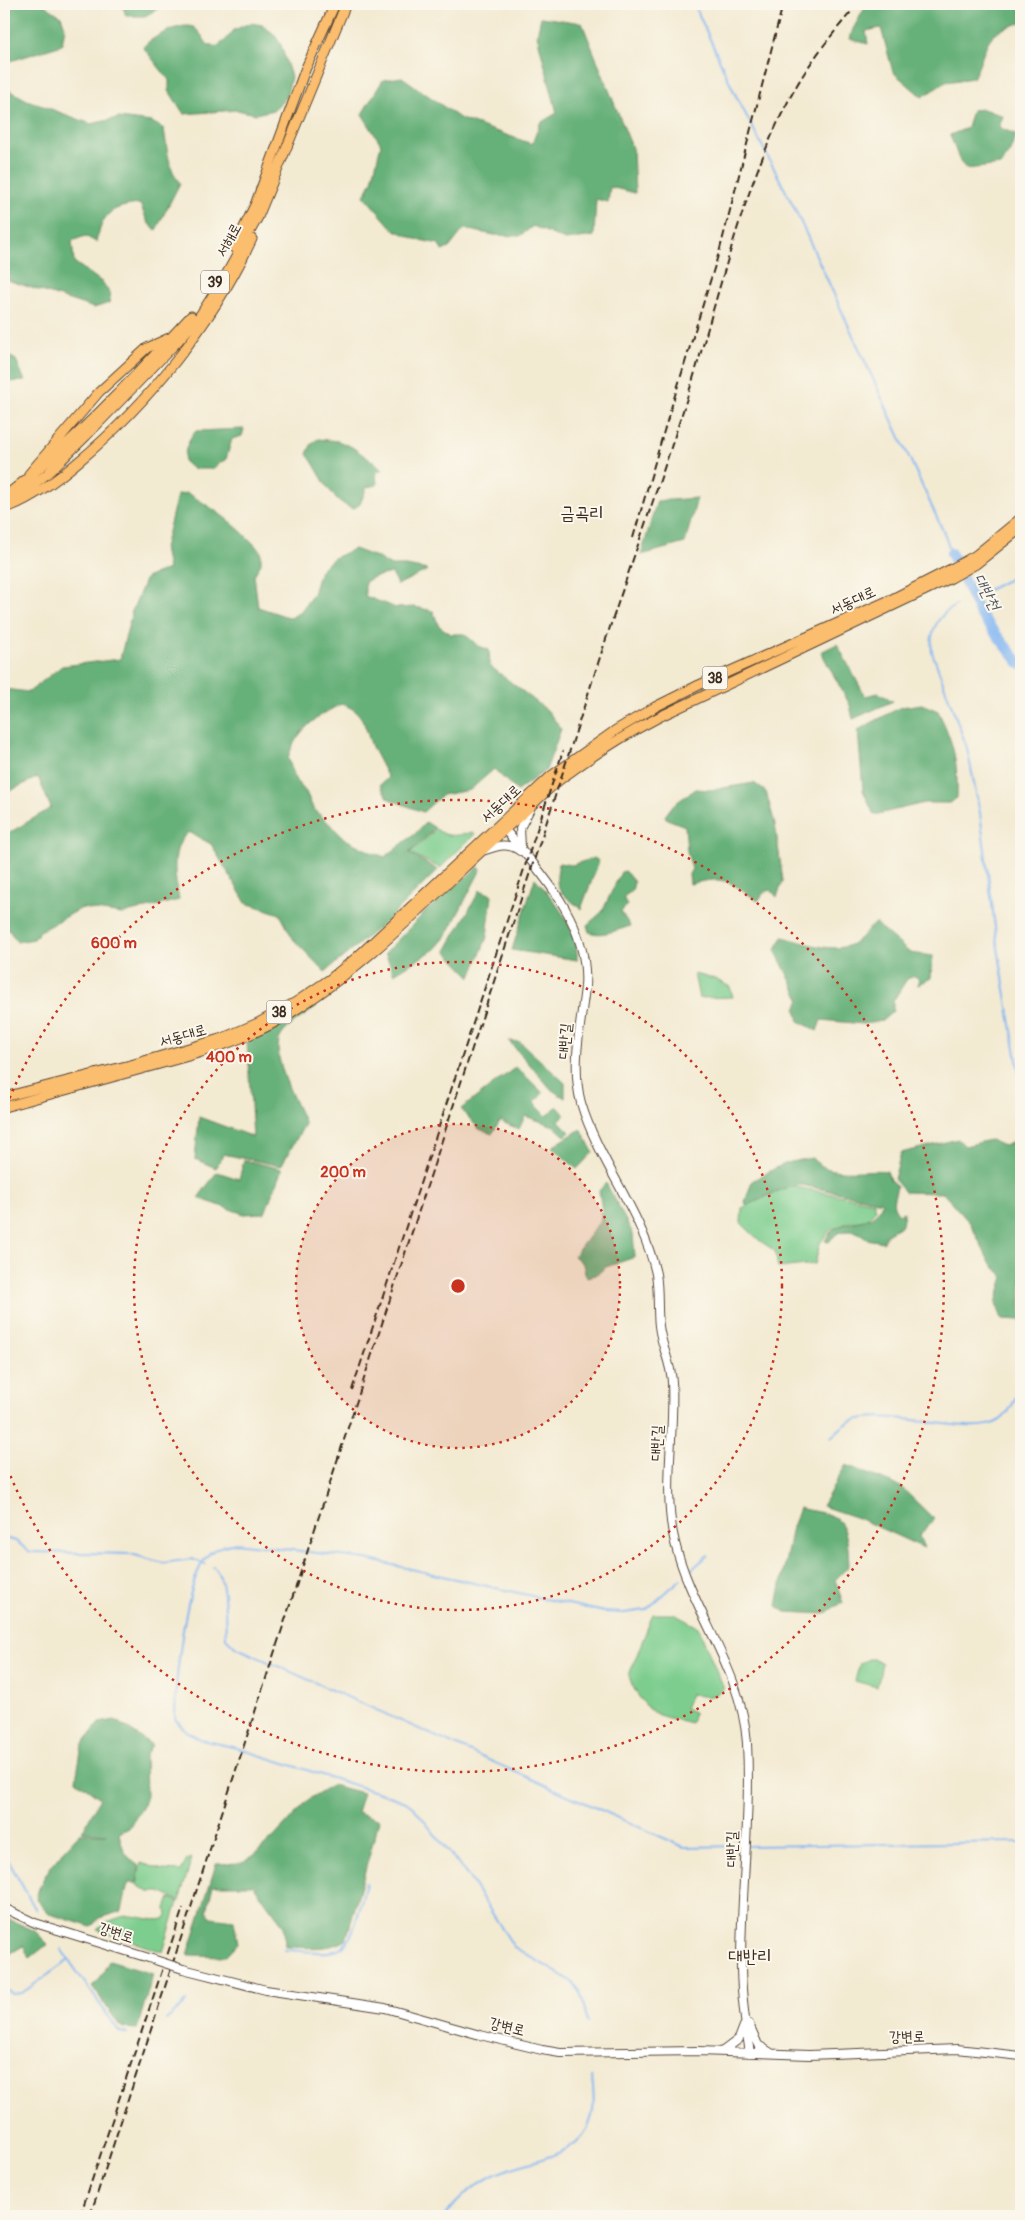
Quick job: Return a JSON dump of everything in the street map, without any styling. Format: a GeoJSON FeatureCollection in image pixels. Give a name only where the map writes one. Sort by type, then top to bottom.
{"type":"FeatureCollection","features":[{"type":"Feature","properties":{"kind":"main road","name":"서해로"},"geometry":{"type":"LineString","coordinates":[[4,497],[80,434],[194,313],[224,267],[245,227],[305,70],[335,4]]}},
{"type":"Feature","properties":{"kind":"main road","name":"서해로"},"geometry":{"type":"LineString","coordinates":[[4,508],[47,474],[177,342],[198,316],[226,275],[258,217],[346,4]]}},
{"type":"Feature","properties":{"kind":"main road"},"geometry":{"type":"LineString","coordinates":[[4,508],[35,494],[59,477],[94,448],[137,406],[208,319],[252,238],[258,217]]}},
{"type":"Feature","properties":{"kind":"main road"},"geometry":{"type":"LineString","coordinates":[[19,485],[99,392],[147,348],[172,337]]}},
{"type":"Feature","properties":{"kind":"main road","name":"서동대로"},"geometry":{"type":"LineString","coordinates":[[965,566],[1021,518]]}},
{"type":"Feature","properties":{"kind":"main road","name":"서동대로"},"geometry":{"type":"LineString","coordinates":[[4,1107],[219,1047],[278,1021],[318,996],[352,969],[480,852],[501,827],[532,804],[564,776],[619,738],[659,716],[954,572],[1021,528]]}},
{"type":"Feature","properties":{"kind":"main road","name":"서동대로"},"geometry":{"type":"LineString","coordinates":[[4,1097],[212,1042],[271,1016],[330,979],[501,827],[551,776],[616,730],[655,707],[954,572]]}},
{"type":"Feature","properties":{"kind":"street"},"geometry":{"type":"LineString","coordinates":[[521,850],[520,828],[532,804]]}},
{"type":"Feature","properties":{"kind":"street","name":"대반길"},"geometry":{"type":"LineString","coordinates":[[501,827],[521,850],[534,871],[558,896],[577,931],[585,964],[577,1061],[581,1100],[590,1126],[649,1248],[656,1278],[659,1327],[664,1353],[672,1378],[671,1526],[680,1564],[732,1675],[742,1712],[747,1742],[746,1846],[741,1961],[743,2001],[751,2053]]}},
{"type":"Feature","properties":{"kind":"street"},"geometry":{"type":"LineString","coordinates":[[480,852],[503,845],[514,846],[521,850]]}},
{"type":"Feature","properties":{"kind":"street","name":"강변로"},"geometry":{"type":"LineString","coordinates":[[4,1908],[35,1923],[184,1969],[266,1990],[385,2008],[416,2018],[542,2050],[588,2053],[721,2052],[809,2055],[956,2049],[1021,2056]]}},
{"type":"Feature","properties":{"kind":"street"},"geometry":{"type":"LineString","coordinates":[[721,2052],[728,2049],[741,2036],[746,2019]]}},
{"type":"Feature","properties":{"kind":"street"},"geometry":{"type":"LineString","coordinates":[[746,2019],[758,2045],[773,2054]]}},
{"type":"Feature","properties":{"kind":"green space"},"geometry":{"type":"Polygon","coordinates":[[[4,4],[43,4],[61,16],[65,27],[62,45],[4,63],[4,4]]]}},
{"type":"Feature","properties":{"kind":"green space"},"geometry":{"type":"Polygon","coordinates":[[[122,4],[166,4],[145,16],[126,16],[122,4]]]}},
{"type":"Feature","properties":{"kind":"green space"},"geometry":{"type":"Polygon","coordinates":[[[867,4],[1021,4],[1021,23],[999,31],[992,36],[973,78],[946,82],[922,97],[893,72],[881,28],[866,31],[868,44],[850,39],[853,29],[867,4]]]}},
{"type":"Feature","properties":{"kind":"green space"},"geometry":{"type":"Polygon","coordinates":[[[541,17],[582,23],[633,150],[635,193],[610,187],[608,202],[596,199],[594,236],[565,240],[533,226],[520,236],[494,235],[464,229],[449,248],[442,251],[439,244],[415,239],[393,229],[364,196],[372,181],[381,144],[362,114],[383,80],[402,77],[461,119],[532,144],[540,123],[557,113],[537,35],[541,17]]]}},
{"type":"Feature","properties":{"kind":"green space"},"geometry":{"type":"Polygon","coordinates":[[[250,23],[262,25],[274,34],[281,45],[291,77],[286,98],[273,110],[256,114],[237,110],[184,114],[169,91],[169,80],[143,47],[152,39],[166,32],[187,26],[195,28],[208,45],[216,47],[225,41],[234,30],[250,23]]]}},
{"type":"Feature","properties":{"kind":"green space"},"geometry":{"type":"Polygon","coordinates":[[[4,87],[27,100],[91,124],[118,118],[152,122],[164,129],[170,165],[180,183],[156,230],[148,223],[140,204],[130,205],[109,213],[102,224],[96,242],[85,236],[72,241],[74,262],[103,283],[110,294],[109,303],[94,308],[4,279],[4,87]]]}},
{"type":"Feature","properties":{"kind":"green space"},"geometry":{"type":"Polygon","coordinates":[[[983,109],[1003,116],[999,127],[1016,135],[1010,151],[1001,165],[966,169],[959,159],[950,135],[967,128],[972,110],[983,109]]]}},
{"type":"Feature","properties":{"kind":"green space"},"geometry":{"type":"Polygon","coordinates":[[[4,353],[16,360],[25,381],[4,382],[4,353]]]}},
{"type":"Feature","properties":{"kind":"green space"},"geometry":{"type":"Polygon","coordinates":[[[244,429],[242,436],[232,439],[226,459],[212,469],[193,469],[184,461],[187,445],[196,431],[244,429]]]}},
{"type":"Feature","properties":{"kind":"green space"},"geometry":{"type":"Polygon","coordinates":[[[318,439],[338,441],[352,447],[383,469],[376,472],[377,485],[367,487],[360,504],[353,509],[344,505],[331,492],[307,454],[312,443],[318,439]]]}},
{"type":"Feature","properties":{"kind":"green space"},"geometry":{"type":"Polygon","coordinates":[[[187,493],[227,519],[245,534],[261,552],[261,564],[254,575],[258,607],[291,618],[301,611],[313,594],[320,570],[334,558],[354,549],[378,558],[391,566],[406,566],[428,570],[397,585],[392,573],[374,577],[365,582],[365,596],[396,608],[415,607],[433,611],[439,626],[451,634],[464,634],[479,646],[489,650],[490,666],[548,711],[561,729],[546,770],[517,791],[494,769],[470,790],[442,795],[423,812],[389,799],[380,785],[388,778],[373,749],[363,721],[355,711],[341,704],[308,725],[296,740],[288,758],[296,781],[306,792],[313,808],[345,839],[385,857],[415,834],[426,822],[435,828],[409,853],[438,870],[383,924],[325,972],[293,939],[280,914],[246,903],[211,844],[189,832],[178,846],[176,854],[175,873],[179,900],[122,914],[82,908],[40,931],[34,939],[17,942],[9,930],[4,929],[4,836],[51,808],[38,777],[4,794],[4,689],[29,692],[62,666],[120,659],[132,611],[146,578],[168,569],[164,548],[177,495],[187,493]]]}},
{"type":"Feature","properties":{"kind":"green space"},"geometry":{"type":"Polygon","coordinates":[[[697,498],[685,543],[641,555],[657,501],[697,498]]]}},
{"type":"Feature","properties":{"kind":"green space"},"geometry":{"type":"Polygon","coordinates":[[[837,644],[865,696],[879,693],[893,701],[853,719],[850,705],[821,652],[837,644]]]}},
{"type":"Feature","properties":{"kind":"green space"},"geometry":{"type":"Polygon","coordinates":[[[922,704],[938,711],[948,733],[956,763],[957,798],[949,803],[924,803],[874,815],[863,790],[858,730],[901,707],[922,704]]]}},
{"type":"Feature","properties":{"kind":"green space"},"geometry":{"type":"Polygon","coordinates":[[[754,783],[766,792],[775,824],[783,881],[777,897],[771,890],[764,892],[758,901],[733,884],[720,880],[690,884],[689,874],[692,869],[687,851],[685,826],[667,819],[665,816],[673,805],[696,789],[710,790],[754,783]]]}},
{"type":"Feature","properties":{"kind":"green space"},"geometry":{"type":"Polygon","coordinates":[[[436,829],[449,835],[473,832],[475,834],[440,868],[410,853],[436,829]]]}},
{"type":"Feature","properties":{"kind":"green space"},"geometry":{"type":"Polygon","coordinates":[[[594,858],[599,861],[581,909],[563,894],[558,886],[557,873],[559,863],[572,865],[594,858]]]}},
{"type":"Feature","properties":{"kind":"green space"},"geometry":{"type":"Polygon","coordinates":[[[478,867],[481,869],[447,935],[435,949],[394,974],[385,953],[427,910],[478,867]]]}},
{"type":"Feature","properties":{"kind":"green space"},"geometry":{"type":"Polygon","coordinates":[[[625,871],[634,882],[632,891],[623,897],[627,905],[621,912],[630,926],[599,934],[589,932],[587,925],[602,912],[621,872],[625,871]]]}},
{"type":"Feature","properties":{"kind":"green space"},"geometry":{"type":"Polygon","coordinates":[[[535,878],[557,905],[570,926],[577,948],[577,960],[512,950],[535,878]]]}},
{"type":"Feature","properties":{"kind":"green space"},"geometry":{"type":"Polygon","coordinates":[[[480,890],[492,895],[487,937],[471,977],[446,951],[480,890]]]}},
{"type":"Feature","properties":{"kind":"green space"},"geometry":{"type":"Polygon","coordinates":[[[875,923],[910,953],[933,956],[931,978],[918,985],[919,980],[915,976],[907,979],[893,1001],[893,1011],[882,1021],[864,1024],[821,1020],[817,1031],[799,1021],[796,1010],[800,999],[775,950],[783,937],[818,946],[844,947],[858,940],[875,923]]]}},
{"type":"Feature","properties":{"kind":"green space"},"geometry":{"type":"Polygon","coordinates":[[[694,974],[715,979],[730,987],[733,997],[699,998],[694,974]]]}},
{"type":"Feature","properties":{"kind":"green space"},"geometry":{"type":"Polygon","coordinates":[[[312,1004],[317,1007],[288,1028],[281,1036],[278,1044],[281,1066],[305,1124],[281,1166],[223,1154],[216,1168],[195,1159],[199,1117],[253,1137],[247,1042],[282,1024],[312,1004]]]}},
{"type":"Feature","properties":{"kind":"green space"},"geometry":{"type":"Polygon","coordinates":[[[509,1041],[520,1042],[565,1083],[565,1098],[552,1090],[509,1041]]]}},
{"type":"Feature","properties":{"kind":"green space"},"geometry":{"type":"Polygon","coordinates":[[[516,1067],[543,1093],[534,1103],[547,1116],[557,1106],[565,1115],[559,1121],[570,1132],[565,1136],[554,1126],[525,1116],[519,1129],[500,1121],[492,1134],[479,1129],[461,1109],[516,1067]]]}},
{"type":"Feature","properties":{"kind":"green space"},"geometry":{"type":"Polygon","coordinates":[[[581,1129],[593,1152],[577,1169],[552,1147],[581,1129]]]}},
{"type":"Feature","properties":{"kind":"green space"},"geometry":{"type":"Polygon","coordinates":[[[958,1139],[965,1146],[990,1140],[1004,1146],[1021,1139],[1021,1320],[1002,1319],[996,1303],[1004,1277],[990,1263],[970,1223],[943,1193],[905,1192],[894,1179],[901,1153],[958,1139]]]}},
{"type":"Feature","properties":{"kind":"green space"},"geometry":{"type":"Polygon","coordinates":[[[812,1158],[819,1164],[837,1171],[887,1171],[890,1180],[897,1186],[893,1203],[899,1214],[904,1212],[902,1225],[887,1234],[883,1242],[866,1239],[861,1234],[850,1231],[838,1233],[829,1242],[825,1241],[831,1232],[839,1227],[868,1219],[874,1215],[879,1210],[882,1202],[802,1185],[780,1190],[747,1206],[745,1202],[752,1181],[785,1163],[812,1158]]]}},
{"type":"Feature","properties":{"kind":"green space"},"geometry":{"type":"Polygon","coordinates":[[[244,1160],[282,1169],[265,1213],[244,1214],[198,1198],[217,1172],[239,1179],[244,1160]]]}},
{"type":"Feature","properties":{"kind":"green space"},"geometry":{"type":"Polygon","coordinates":[[[606,1183],[633,1234],[635,1257],[606,1267],[596,1275],[586,1277],[583,1264],[574,1256],[600,1221],[602,1211],[599,1191],[606,1183]]]}},
{"type":"Feature","properties":{"kind":"green space"},"geometry":{"type":"Polygon","coordinates":[[[787,1187],[796,1187],[874,1202],[876,1210],[866,1220],[850,1222],[830,1230],[820,1243],[815,1264],[778,1268],[775,1251],[759,1240],[741,1223],[742,1208],[787,1187]]]}},
{"type":"Feature","properties":{"kind":"green space"},"geometry":{"type":"Polygon","coordinates":[[[846,1465],[901,1487],[934,1519],[919,1536],[924,1548],[858,1518],[822,1506],[846,1465]]]}},
{"type":"Feature","properties":{"kind":"green space"},"geometry":{"type":"Polygon","coordinates":[[[799,1508],[834,1517],[843,1526],[845,1532],[849,1566],[835,1580],[843,1603],[825,1614],[786,1612],[777,1606],[792,1527],[799,1508]]]}},
{"type":"Feature","properties":{"kind":"green space"},"geometry":{"type":"Polygon","coordinates":[[[653,1614],[674,1614],[698,1627],[724,1689],[709,1696],[691,1694],[685,1708],[694,1712],[691,1723],[667,1718],[654,1712],[640,1698],[630,1680],[629,1675],[653,1614]]]}},
{"type":"Feature","properties":{"kind":"green space"},"geometry":{"type":"Polygon","coordinates":[[[869,1659],[875,1659],[882,1663],[877,1687],[855,1681],[860,1663],[869,1659]]]}},
{"type":"Feature","properties":{"kind":"green space"},"geometry":{"type":"Polygon","coordinates":[[[115,1720],[152,1745],[145,1756],[146,1796],[142,1808],[129,1828],[119,1833],[125,1852],[139,1866],[137,1883],[129,1883],[122,1911],[99,1918],[91,1927],[50,1914],[36,1900],[38,1890],[47,1873],[59,1856],[79,1834],[108,1834],[82,1832],[100,1798],[76,1780],[82,1745],[99,1723],[115,1720]]]}},
{"type":"Feature","properties":{"kind":"green space"},"geometry":{"type":"Polygon","coordinates":[[[332,1785],[363,1793],[357,1812],[379,1820],[346,1940],[324,1947],[285,1947],[284,1926],[253,1885],[213,1885],[207,1911],[211,1918],[234,1921],[238,1943],[226,1956],[188,1955],[216,1864],[241,1863],[253,1856],[274,1837],[310,1798],[332,1785]]]}},
{"type":"Feature","properties":{"kind":"green space"},"geometry":{"type":"Polygon","coordinates":[[[192,1858],[179,1901],[160,1892],[149,1892],[137,1885],[141,1863],[163,1870],[181,1871],[187,1860],[192,1858]]]}},
{"type":"Feature","properties":{"kind":"green space"},"geometry":{"type":"Polygon","coordinates":[[[170,1898],[178,1902],[163,1952],[97,1930],[115,1919],[123,1917],[164,1919],[167,1915],[166,1908],[170,1898]]]}},
{"type":"Feature","properties":{"kind":"green space"},"geometry":{"type":"Polygon","coordinates":[[[4,1917],[35,1931],[48,1944],[30,1958],[23,1946],[6,1956],[4,1954],[4,1917]]]}},
{"type":"Feature","properties":{"kind":"green space"},"geometry":{"type":"Polygon","coordinates":[[[109,1961],[153,1974],[137,2029],[120,2026],[92,1986],[99,1980],[109,1961]]]}},
{"type":"Feature","properties":{"kind":"waterway"},"geometry":{"type":"LineString","coordinates":[[694,4],[734,92],[792,203],[944,533],[951,553]]}},
{"type":"Feature","properties":{"kind":"waterway","name":"대반천"},"geometry":{"type":"LineString","coordinates":[[951,553],[980,614],[1021,665]]}},
{"type":"Feature","properties":{"kind":"waterway"},"geometry":{"type":"LineString","coordinates":[[986,591],[1021,573]]}},
{"type":"Feature","properties":{"kind":"waterway"},"geometry":{"type":"LineString","coordinates":[[956,605],[939,619],[933,631],[932,652],[967,748],[980,813],[997,942],[1021,1084]]}},
{"type":"Feature","properties":{"kind":"waterway"},"geometry":{"type":"LineString","coordinates":[[831,1437],[849,1422],[868,1418],[888,1417],[951,1425],[987,1425],[999,1421],[1007,1413],[1021,1382]]}},
{"type":"Feature","properties":{"kind":"waterway"},"geometry":{"type":"LineString","coordinates":[[4,1538],[16,1541],[30,1552],[131,1554],[163,1563],[192,1559],[205,1564]]}},
{"type":"Feature","properties":{"kind":"waterway"},"geometry":{"type":"LineString","coordinates":[[588,2023],[580,1991],[571,1981],[514,1947],[470,1879],[414,1808],[406,1802],[237,1748],[202,1740],[186,1731],[175,1719],[179,1658],[187,1609],[200,1568],[208,1555],[217,1548],[236,1543],[366,1559],[604,1612],[624,1613],[646,1610],[681,1579]]}},
{"type":"Feature","properties":{"kind":"waterway"},"geometry":{"type":"LineString","coordinates":[[690,1571],[708,1555]]}},
{"type":"Feature","properties":{"kind":"waterway"},"geometry":{"type":"LineString","coordinates":[[213,1567],[218,1572],[223,1589],[226,1638],[235,1647],[684,1847],[743,1846]]}},
{"type":"Feature","properties":{"kind":"waterway"},"geometry":{"type":"LineString","coordinates":[[747,1846],[1021,1842]]}},
{"type":"Feature","properties":{"kind":"waterway"},"geometry":{"type":"LineString","coordinates":[[4,1853],[36,1910]]}},
{"type":"Feature","properties":{"kind":"waterway"},"geometry":{"type":"LineString","coordinates":[[284,1950],[325,1952],[338,1950],[344,1946],[353,1930],[366,1883]]}},
{"type":"Feature","properties":{"kind":"waterway"},"geometry":{"type":"LineString","coordinates":[[61,1949],[119,2031],[128,2034]]}},
{"type":"Feature","properties":{"kind":"waterway"},"geometry":{"type":"LineString","coordinates":[[4,1988],[12,1994],[22,1993],[69,1960]]}},
{"type":"Feature","properties":{"kind":"waterway"},"geometry":{"type":"LineString","coordinates":[[166,2020],[187,2002]]}},
{"type":"Feature","properties":{"kind":"waterway"},"geometry":{"type":"LineString","coordinates":[[446,2216],[460,2199],[492,2176],[557,2154],[579,2139],[587,2129],[592,2116],[594,2097],[592,2077]]}},
{"type":"Feature","properties":{"kind":"waterway"},"geometry":{"type":"LineString","coordinates":[[4,2197],[12,2216]]}},
{"type":"Feature","properties":{"kind":"railway"},"geometry":{"type":"LineString","coordinates":[[633,538],[720,249],[783,4]]}},
{"type":"Feature","properties":{"kind":"railway"},"geometry":{"type":"LineString","coordinates":[[90,2216],[606,639],[678,426],[748,197],[778,121],[797,85],[826,43],[858,4]]}},
{"type":"Feature","properties":{"kind":"railway"},"geometry":{"type":"LineString","coordinates":[[352,1390],[563,751]]}},
{"type":"Feature","properties":{"kind":"railway"},"geometry":{"type":"LineString","coordinates":[[80,2216],[183,1908]]}},
{"type":"Feature","properties":{"kind":"district","name":"금곡리"},"geometry":{"type":"Point","coordinates":[582,513]}},
{"type":"Feature","properties":{"kind":"district","name":"대반리"},"geometry":{"type":"Point","coordinates":[750,1956]}}]}
